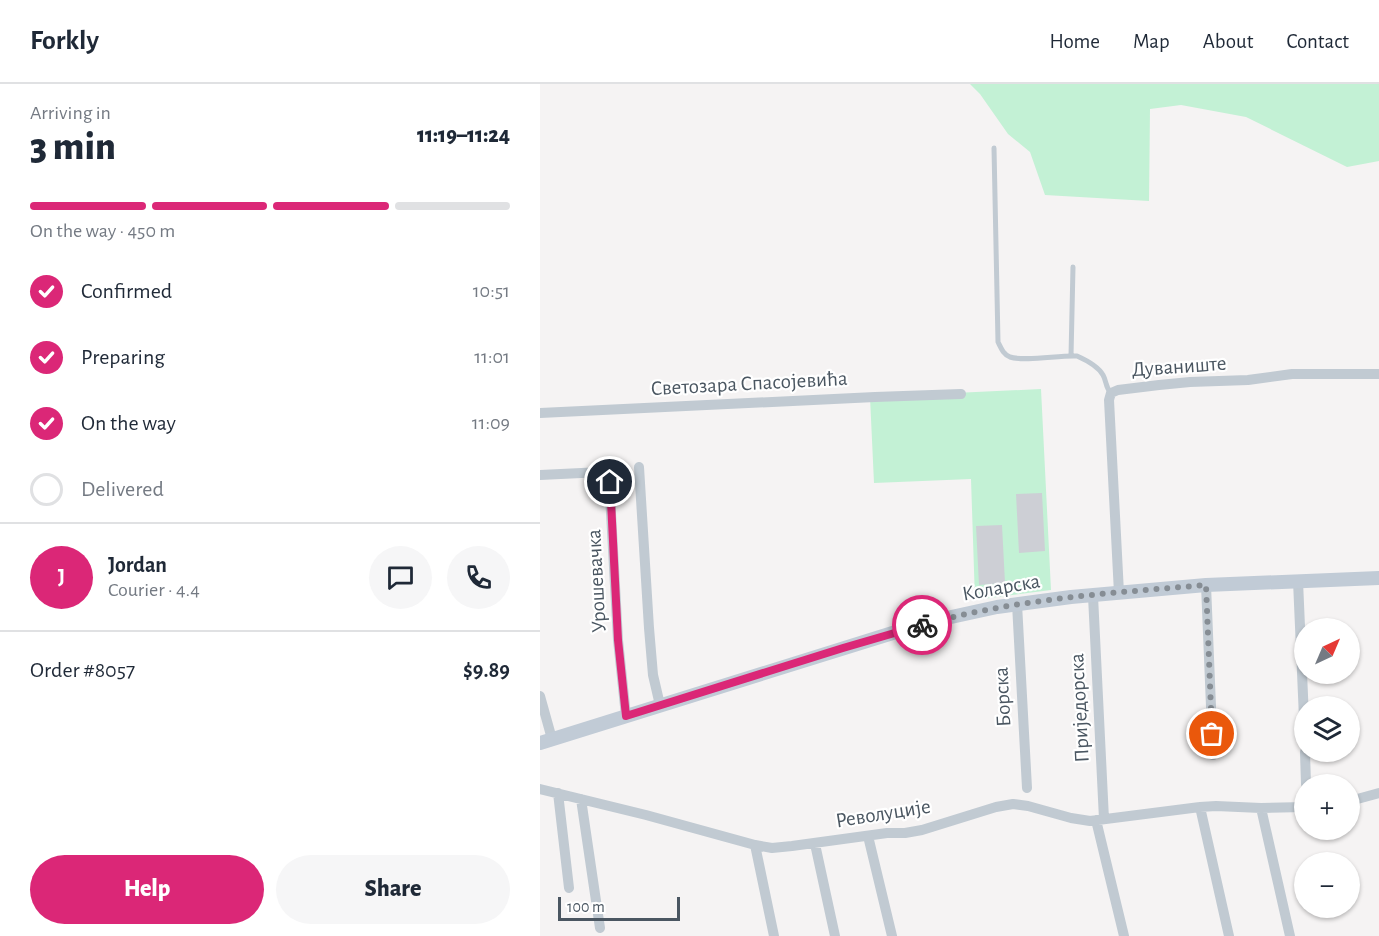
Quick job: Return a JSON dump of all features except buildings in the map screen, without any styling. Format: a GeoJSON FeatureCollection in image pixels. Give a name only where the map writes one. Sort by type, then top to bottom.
{"type":"FeatureCollection","features":[{"type":"Feature","properties":{"kind":"main road","name":"Коларска"},"geometry":{"type":"LineString","coordinates":[[546,741],[916,626],[1017,604],[1206,585],[1379,578]]}},
{"type":"Feature","properties":{"kind":"street","name":"Дуваниште"},"geometry":{"type":"LineString","coordinates":[[1119,593],[1109,400],[1111,393],[1118,390],[1159,385],[1248,380],[1292,374],[1379,374]]}},
{"type":"Feature","properties":{"kind":"street","name":"Светозара Спасојевића"},"geometry":{"type":"LineString","coordinates":[[540,413],[961,394]]}},
{"type":"Feature","properties":{"kind":"street"},"geometry":{"type":"LineString","coordinates":[[639,467],[653,675],[660,705]]}},
{"type":"Feature","properties":{"kind":"street","name":"Урошевачка"},"geometry":{"type":"LineString","coordinates":[[540,475],[602,472],[609,477],[618,640],[626,716]]}},
{"type":"Feature","properties":{"kind":"street"},"geometry":{"type":"LineString","coordinates":[[1298,581],[1303,696]]}},
{"type":"Feature","properties":{"kind":"street"},"geometry":{"type":"LineString","coordinates":[[1206,585],[1213,755]]}},
{"type":"Feature","properties":{"kind":"street","name":"Приједорска"},"geometry":{"type":"LineString","coordinates":[[1093,596],[1100,820],[1124,936]]}},
{"type":"Feature","properties":{"kind":"street","name":"Борска"},"geometry":{"type":"LineString","coordinates":[[1017,604],[1027,788]]}},
{"type":"Feature","properties":{"kind":"street"},"geometry":{"type":"LineString","coordinates":[[540,696],[546,741]]}},
{"type":"Feature","properties":{"kind":"street","name":"Револуције"},"geometry":{"type":"LineString","coordinates":[[540,789],[771,848],[887,833],[905,834],[1013,804],[1089,821],[1200,807],[1294,807]]}},
{"type":"Feature","properties":{"kind":"street"},"geometry":{"type":"LineString","coordinates":[[1360,798],[1379,793]]}},
{"type":"Feature","properties":{"kind":"street"},"geometry":{"type":"LineString","coordinates":[[558,794],[569,888]]}},
{"type":"Feature","properties":{"kind":"street"},"geometry":{"type":"LineString","coordinates":[[581,799],[600,928]]}},
{"type":"Feature","properties":{"kind":"street"},"geometry":{"type":"LineString","coordinates":[[1200,807],[1229,936]]}},
{"type":"Feature","properties":{"kind":"street"},"geometry":{"type":"LineString","coordinates":[[1261,808],[1290,936]]}},
{"type":"Feature","properties":{"kind":"street"},"geometry":{"type":"LineString","coordinates":[[868,836],[892,936]]}},
{"type":"Feature","properties":{"kind":"street"},"geometry":{"type":"LineString","coordinates":[[815,844],[835,936]]}},
{"type":"Feature","properties":{"kind":"street"},"geometry":{"type":"LineString","coordinates":[[755,845],[774,936]]}},
{"type":"Feature","properties":{"kind":"lane"},"geometry":{"type":"LineString","coordinates":[[994,148],[998,342],[1002,351],[1010,357],[1023,358],[1077,356],[1102,374],[1106,387],[1111,393]]}},
{"type":"Feature","properties":{"kind":"lane"},"geometry":{"type":"LineString","coordinates":[[1071,356],[1073,267]]}},
{"type":"Feature","properties":{"kind":"green space"},"geometry":{"type":"Polygon","coordinates":[[[970,84],[1379,84],[1379,161],[1347,167],[1246,117],[1181,105],[1150,109],[1149,201],[1045,195],[1030,152],[1008,134],[980,94],[970,84]]]}},
{"type":"Feature","properties":{"kind":"green space"},"geometry":{"type":"Polygon","coordinates":[[[1041,389],[1051,590],[975,600],[971,479],[874,483],[870,397],[1041,389]]]}},
{"type":"Feature","properties":{"kind":"way so far"},"geometry":{"type":"LineString","coordinates":[[922,625],[1017,604],[1206,585],[1212,734]]}},
{"type":"Feature","properties":{"kind":"route"},"geometry":{"type":"LineString","coordinates":[[610,482],[618,640],[626,716],[922,625]]}}]}
